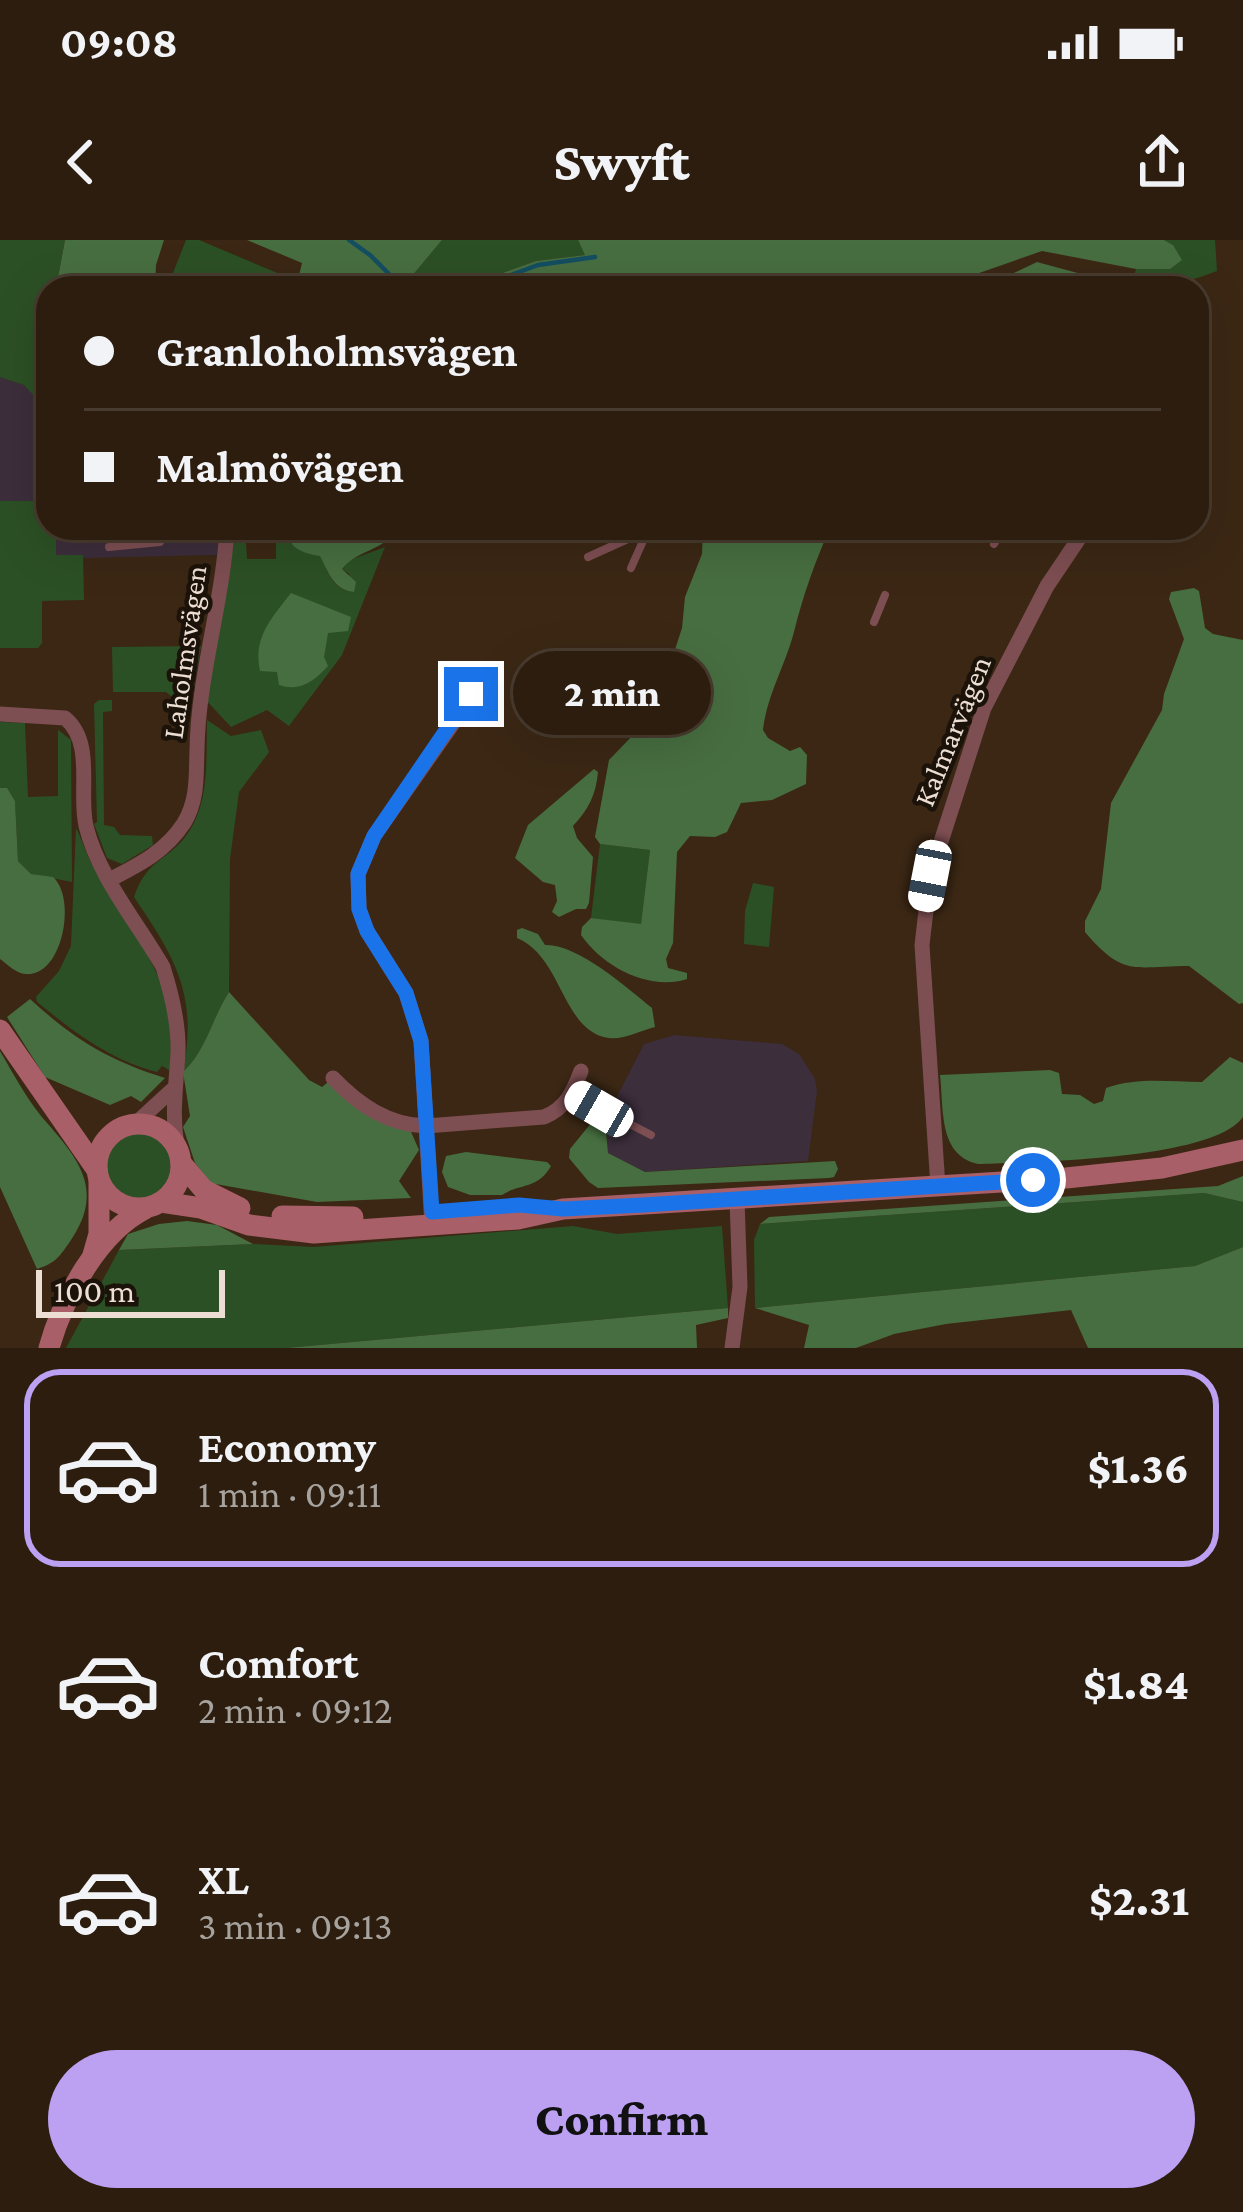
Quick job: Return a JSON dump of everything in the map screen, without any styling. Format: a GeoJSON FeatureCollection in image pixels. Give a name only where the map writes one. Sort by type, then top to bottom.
{"type":"FeatureCollection","features":[{"type":"Feature","properties":{"kind":"street","name":"Laholmsvägen"},"geometry":{"type":"LineString","coordinates":[[111,879],[169,842],[196,795],[197,707],[224,540]]}},
{"type":"Feature","properties":{"kind":"street","name":"Kalmarvägen"},"geometry":{"type":"LineString","coordinates":[[938,1187],[922,945],[930,876],[984,709],[1047,586],[1078,540]]}},
{"type":"Feature","properties":{"kind":"street"},"geometry":{"type":"LineString","coordinates":[[432,1219],[421,1041],[406,993],[367,931],[359,909],[358,874],[374,836],[477,689]]}},
{"type":"Feature","properties":{"kind":"street"},"geometry":{"type":"LineString","coordinates":[[0,714],[54,716],[74,726],[82,753],[85,822],[94,852],[163,967],[177,1023],[172,1118],[180,1157],[176,1186],[116,1228],[92,1261],[49,1348]]}},
{"type":"Feature","properties":{"kind":"street"},"geometry":{"type":"LineString","coordinates":[[0,1030],[121,1204],[201,1208],[249,1225],[314,1233],[432,1219]]}},
{"type":"Feature","properties":{"kind":"street"},"geometry":{"type":"LineString","coordinates":[[334,1078],[369,1109],[408,1125],[426,1126],[528,1121],[557,1112],[572,1094],[581,1071]]}},
{"type":"Feature","properties":{"kind":"street"},"geometry":{"type":"LineString","coordinates":[[92,1261],[99,1234],[103,1143],[164,1101],[173,1088]]}},
{"type":"Feature","properties":{"kind":"street"},"geometry":{"type":"LineString","coordinates":[[60,1115],[82,1125],[163,1131],[204,1190],[254,1212],[317,1218],[518,1220],[563,1209],[938,1187],[1162,1168],[1243,1150]]}},
{"type":"Feature","properties":{"kind":"street"},"geometry":{"type":"LineString","coordinates":[[732,1348],[740,1287],[737,1199]]}},
{"type":"Feature","properties":{"kind":"lane"},"geometry":{"type":"LineString","coordinates":[[588,557],[626,540]]}},
{"type":"Feature","properties":{"kind":"lane"},"geometry":{"type":"LineString","coordinates":[[631,568],[645,540]]}},
{"type":"Feature","properties":{"kind":"lane"},"geometry":{"type":"LineString","coordinates":[[994,544],[996,540]]}},
{"type":"Feature","properties":{"kind":"lane"},"geometry":{"type":"LineString","coordinates":[[109,547],[160,542]]}},
{"type":"Feature","properties":{"kind":"lane"},"geometry":{"type":"LineString","coordinates":[[874,622],[885,595]]}},
{"type":"Feature","properties":{"kind":"lane"},"geometry":{"type":"LineString","coordinates":[[572,1094],[651,1135]]}},
{"type":"Feature","properties":{"kind":"shaded area"},"geometry":{"type":"Polygon","coordinates":[[[0,377],[24,385],[36,397],[36,540],[219,540],[217,555],[0,560],[0,377]]]}},
{"type":"Feature","properties":{"kind":"shaded area"},"geometry":{"type":"Polygon","coordinates":[[[675,1035],[782,1044],[799,1054],[817,1091],[808,1161],[645,1172],[608,1153],[605,1120],[644,1044],[675,1035]]]}},
{"type":"Feature","properties":{"kind":"green space"},"geometry":{"type":"Polygon","coordinates":[[[0,240],[65,240],[58,276],[36,276],[36,397],[24,385],[0,377],[0,240]]]}},
{"type":"Feature","properties":{"kind":"green space"},"geometry":{"type":"Polygon","coordinates":[[[65,240],[164,240],[156,276],[58,276],[65,240]]]}},
{"type":"Feature","properties":{"kind":"green space"},"geometry":{"type":"Polygon","coordinates":[[[186,240],[199,240],[284,276],[172,276],[186,240]]]}},
{"type":"Feature","properties":{"kind":"green space"},"geometry":{"type":"Polygon","coordinates":[[[247,240],[442,240],[412,276],[299,276],[302,263],[247,240]]]}},
{"type":"Feature","properties":{"kind":"green space"},"geometry":{"type":"Polygon","coordinates":[[[442,240],[578,240],[586,255],[536,261],[494,276],[412,276],[442,240]]]}},
{"type":"Feature","properties":{"kind":"green space"},"geometry":{"type":"Polygon","coordinates":[[[578,240],[1164,240],[1182,260],[1170,269],[1136,269],[1042,251],[970,276],[494,276],[536,261],[585,255],[578,240]]]}},
{"type":"Feature","properties":{"kind":"green space"},"geometry":{"type":"Polygon","coordinates":[[[1164,240],[1215,240],[1217,271],[1202,276],[1134,276],[1136,269],[1170,269],[1173,245],[1164,240]]]}},
{"type":"Feature","properties":{"kind":"green space"},"geometry":{"type":"Polygon","coordinates":[[[1037,262],[1089,276],[1007,276],[1037,262]]]}},
{"type":"Feature","properties":{"kind":"green space"},"geometry":{"type":"Polygon","coordinates":[[[0,501],[36,501],[36,540],[56,540],[56,555],[83,555],[84,600],[42,601],[38,648],[0,648],[0,501]]]}},
{"type":"Feature","properties":{"kind":"green space"},"geometry":{"type":"Polygon","coordinates":[[[228,540],[246,540],[247,559],[276,559],[276,540],[287,540],[321,556],[336,584],[354,592],[349,574],[342,569],[347,561],[385,547],[342,655],[289,726],[267,710],[231,727],[204,698],[228,540]]]}},
{"type":"Feature","properties":{"kind":"green space"},"geometry":{"type":"Polygon","coordinates":[[[290,540],[387,540],[342,569],[356,582],[354,592],[336,584],[320,556],[290,540]]]}},
{"type":"Feature","properties":{"kind":"green space"},"geometry":{"type":"Polygon","coordinates":[[[703,540],[825,540],[763,730],[790,751],[800,747],[807,755],[806,784],[772,800],[741,803],[727,832],[715,837],[690,836],[677,852],[673,943],[666,959],[668,968],[687,973],[687,979],[658,982],[614,966],[581,935],[591,918],[641,924],[650,850],[600,844],[595,837],[609,760],[635,733],[671,662],[685,597],[702,554],[703,540]]]}},
{"type":"Feature","properties":{"kind":"green space"},"geometry":{"type":"Polygon","coordinates":[[[1199,591],[1205,628],[1243,640],[1243,1003],[1239,1004],[1189,966],[1121,963],[1085,932],[1085,921],[1101,889],[1111,803],[1162,710],[1184,639],[1169,599],[1171,592],[1199,591]]]}},
{"type":"Feature","properties":{"kind":"green space"},"geometry":{"type":"Polygon","coordinates":[[[291,593],[351,617],[348,631],[328,633],[324,657],[328,666],[294,687],[279,685],[277,672],[260,671],[259,659],[265,629],[291,593]]]}},
{"type":"Feature","properties":{"kind":"green space"},"geometry":{"type":"Polygon","coordinates":[[[201,646],[191,700],[176,700],[166,692],[113,692],[112,647],[201,646]]]}},
{"type":"Feature","properties":{"kind":"green space"},"geometry":{"type":"Polygon","coordinates":[[[112,700],[112,711],[103,712],[104,825],[114,827],[120,835],[152,836],[153,845],[122,864],[107,858],[94,824],[94,704],[112,700]]]}},
{"type":"Feature","properties":{"kind":"green space"},"geometry":{"type":"Polygon","coordinates":[[[207,720],[231,736],[261,730],[269,752],[239,792],[230,859],[229,992],[198,1054],[183,1072],[188,1021],[180,979],[134,897],[145,874],[181,842],[195,820],[205,778],[207,720]]]}},
{"type":"Feature","properties":{"kind":"green space"},"geometry":{"type":"Polygon","coordinates":[[[0,722],[25,723],[28,797],[58,796],[58,730],[71,740],[72,882],[31,874],[18,861],[15,801],[7,789],[0,788],[0,722]]]}},
{"type":"Feature","properties":{"kind":"green space"},"geometry":{"type":"Polygon","coordinates":[[[594,769],[598,772],[593,795],[573,826],[593,857],[589,903],[586,909],[559,917],[552,912],[557,901],[555,885],[543,882],[515,858],[528,825],[594,769]]]}},
{"type":"Feature","properties":{"kind":"green space"},"geometry":{"type":"Polygon","coordinates":[[[0,788],[7,788],[15,801],[18,861],[31,874],[53,877],[64,902],[57,951],[38,972],[22,974],[0,959],[0,788]]]}},
{"type":"Feature","properties":{"kind":"green space"},"geometry":{"type":"Polygon","coordinates":[[[76,828],[164,991],[174,1044],[169,1070],[140,1067],[108,1052],[37,1002],[71,946],[76,828]]]}},
{"type":"Feature","properties":{"kind":"green space"},"geometry":{"type":"Polygon","coordinates":[[[600,844],[650,850],[641,925],[591,918],[600,844]]]}},
{"type":"Feature","properties":{"kind":"green space"},"geometry":{"type":"Polygon","coordinates":[[[753,883],[774,887],[769,947],[744,944],[745,911],[753,883]]]}},
{"type":"Feature","properties":{"kind":"green space"},"geometry":{"type":"Polygon","coordinates":[[[522,928],[538,934],[545,945],[587,959],[615,979],[652,1008],[655,1027],[614,1038],[593,1033],[571,1009],[544,961],[517,938],[522,928]]]}},
{"type":"Feature","properties":{"kind":"green space"},"geometry":{"type":"Polygon","coordinates":[[[229,992],[309,1080],[322,1087],[333,1078],[408,1125],[419,1150],[399,1181],[411,1198],[317,1202],[210,1183],[195,1163],[183,1127],[190,1116],[183,1072],[198,1054],[229,992]]]}},
{"type":"Feature","properties":{"kind":"green space"},"geometry":{"type":"Polygon","coordinates":[[[30,999],[93,1047],[165,1078],[141,1102],[131,1096],[110,1105],[45,1077],[7,1017],[30,999]]]}},
{"type":"Feature","properties":{"kind":"green space"},"geometry":{"type":"Polygon","coordinates":[[[0,1051],[75,1159],[86,1188],[86,1204],[71,1240],[57,1258],[37,1269],[0,1187],[0,1051]]]}},
{"type":"Feature","properties":{"kind":"green space"},"geometry":{"type":"Polygon","coordinates":[[[1230,1057],[1243,1063],[1243,1117],[1225,1131],[1196,1142],[1119,1156],[978,1164],[965,1159],[949,1141],[940,1075],[1050,1070],[1059,1073],[1062,1094],[1080,1095],[1094,1104],[1103,1101],[1106,1088],[1130,1082],[1202,1082],[1230,1057]]]}},
{"type":"Feature","properties":{"kind":"green space"},"geometry":{"type":"Polygon","coordinates":[[[596,1117],[605,1120],[608,1153],[645,1172],[835,1161],[838,1169],[829,1178],[598,1188],[569,1158],[570,1149],[596,1117]]]}},
{"type":"Feature","properties":{"kind":"green space"},"geometry":{"type":"Polygon","coordinates":[[[138,1130],[163,1141],[174,1166],[163,1191],[138,1202],[113,1191],[102,1166],[113,1141],[138,1130]]]}},
{"type":"Feature","properties":{"kind":"green space"},"geometry":{"type":"Polygon","coordinates":[[[466,1152],[551,1166],[534,1183],[502,1195],[470,1195],[448,1187],[442,1172],[446,1156],[466,1152]]]}},
{"type":"Feature","properties":{"kind":"green space"},"geometry":{"type":"Polygon","coordinates":[[[1243,1176],[1243,1202],[1204,1193],[760,1224],[769,1217],[1218,1186],[1243,1176]]]}},
{"type":"Feature","properties":{"kind":"green space"},"geometry":{"type":"Polygon","coordinates":[[[1204,1193],[1243,1202],[1243,1247],[1195,1266],[755,1308],[754,1240],[760,1224],[1204,1193]]]}},
{"type":"Feature","properties":{"kind":"green space"},"geometry":{"type":"Polygon","coordinates":[[[187,1221],[217,1225],[253,1244],[119,1250],[128,1234],[187,1221]]]}},
{"type":"Feature","properties":{"kind":"green space"},"geometry":{"type":"Polygon","coordinates":[[[573,1226],[617,1234],[722,1226],[728,1308],[286,1348],[66,1348],[119,1250],[253,1244],[314,1247],[573,1226]]]}},
{"type":"Feature","properties":{"kind":"green space"},"geometry":{"type":"Polygon","coordinates":[[[1243,1247],[1243,1348],[1088,1348],[1071,1310],[946,1324],[894,1334],[856,1348],[804,1348],[809,1325],[755,1308],[1195,1266],[1243,1247]]]}},
{"type":"Feature","properties":{"kind":"green space"},"geometry":{"type":"Polygon","coordinates":[[[728,1308],[728,1318],[696,1325],[697,1348],[286,1348],[728,1308]]]}},
{"type":"Feature","properties":{"kind":"waterway"},"geometry":{"type":"LineString","coordinates":[[349,240],[391,276]]}},
{"type":"Feature","properties":{"kind":"waterway"},"geometry":{"type":"LineString","coordinates":[[508,276],[538,265],[595,257]]}},
{"type":"Feature","properties":{"kind":"route"},"geometry":{"type":"LineString","coordinates":[[471,694],[374,836],[358,874],[359,909],[367,931],[416,1018],[432,1212],[519,1205],[563,1209],[643,1205],[1033,1180]]}}]}
